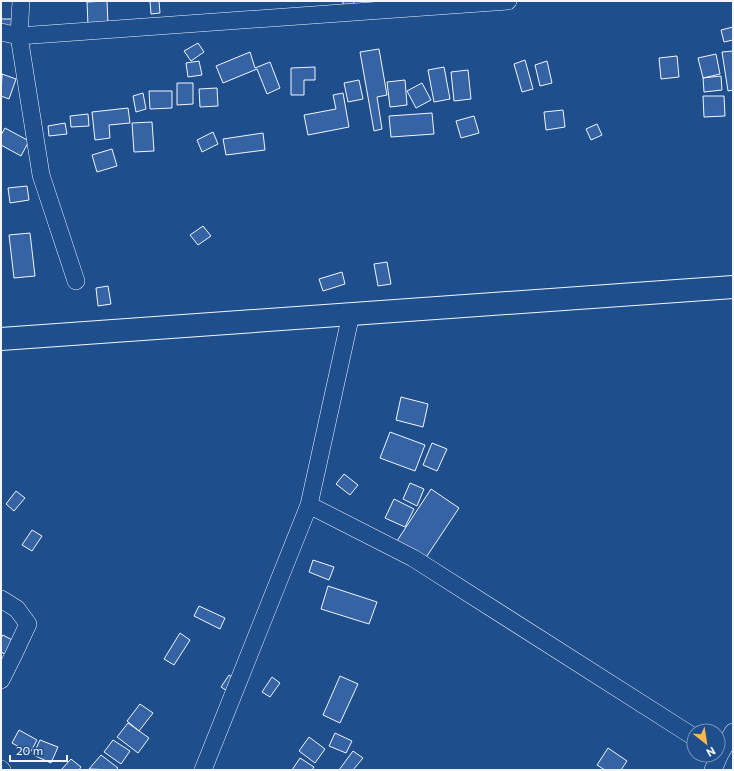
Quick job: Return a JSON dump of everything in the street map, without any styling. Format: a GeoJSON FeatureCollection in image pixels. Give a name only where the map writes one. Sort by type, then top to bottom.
{"type":"FeatureCollection","features":[{"type":"Feature","properties":{"kind":"main road"},"geometry":{"type":"LineString","coordinates":[[1,339],[733,287]]}},
{"type":"Feature","properties":{"kind":"street"},"geometry":{"type":"LineString","coordinates":[[21,1],[19,36],[41,174],[76,281]]}},
{"type":"Feature","properties":{"kind":"street"},"geometry":{"type":"LineString","coordinates":[[1,32],[19,36],[508,1]]}},
{"type":"Feature","properties":{"kind":"street"},"geometry":{"type":"LineString","coordinates":[[203,770],[309,505],[351,314]]}},
{"type":"Feature","properties":{"kind":"street"},"geometry":{"type":"LineString","coordinates":[[309,505],[413,558],[686,732]]}},
{"type":"Feature","properties":{"kind":"street"},"geometry":{"type":"LineString","coordinates":[[1,599],[17,609],[28,624],[1,680]]}},
{"type":"Feature","properties":{"kind":"street"},"geometry":{"type":"LineString","coordinates":[[726,742],[733,732]]}},
{"type":"Feature","properties":{"kind":"building"},"geometry":{"type":"Polygon","coordinates":[[[107,1],[108,24],[88,25],[87,2],[107,1]]]}},
{"type":"Feature","properties":{"kind":"building"},"geometry":{"type":"Polygon","coordinates":[[[150,1],[159,1],[160,13],[151,14],[150,1]]]}},
{"type":"Feature","properties":{"kind":"building"},"geometry":{"type":"Polygon","coordinates":[[[343,1],[354,1],[354,5],[343,5],[343,1]]]}},
{"type":"Feature","properties":{"kind":"building"},"geometry":{"type":"Polygon","coordinates":[[[1,19],[15,19],[15,34],[1,34],[1,19]]]}},
{"type":"Feature","properties":{"kind":"building"},"geometry":{"type":"Polygon","coordinates":[[[733,27],[733,40],[724,42],[721,30],[733,27]]]}},
{"type":"Feature","properties":{"kind":"building"},"geometry":{"type":"Polygon","coordinates":[[[198,43],[204,52],[191,61],[184,51],[198,43]]]}},
{"type":"Feature","properties":{"kind":"building"},"geometry":{"type":"Polygon","coordinates":[[[379,49],[387,95],[377,97],[382,129],[374,131],[360,52],[379,49]]]}},
{"type":"Feature","properties":{"kind":"building"},"geometry":{"type":"Polygon","coordinates":[[[733,51],[733,90],[728,91],[722,52],[733,51]]]}},
{"type":"Feature","properties":{"kind":"building"},"geometry":{"type":"Polygon","coordinates":[[[250,52],[255,68],[270,62],[280,88],[267,94],[257,69],[223,83],[216,66],[250,52]]]}},
{"type":"Feature","properties":{"kind":"building"},"geometry":{"type":"Polygon","coordinates":[[[716,54],[720,74],[703,78],[698,58],[716,54]]]}},
{"type":"Feature","properties":{"kind":"building"},"geometry":{"type":"Polygon","coordinates":[[[677,56],[679,77],[661,79],[659,58],[677,56]]]}},
{"type":"Feature","properties":{"kind":"building"},"geometry":{"type":"Polygon","coordinates":[[[525,60],[533,89],[522,92],[514,64],[525,60]]]}},
{"type":"Feature","properties":{"kind":"building"},"geometry":{"type":"Polygon","coordinates":[[[199,61],[202,75],[188,77],[186,63],[199,61]]]}},
{"type":"Feature","properties":{"kind":"building"},"geometry":{"type":"Polygon","coordinates":[[[547,61],[552,83],[540,86],[535,65],[547,61]]]}},
{"type":"Feature","properties":{"kind":"building"},"geometry":{"type":"Polygon","coordinates":[[[315,67],[315,80],[304,80],[304,95],[291,95],[291,68],[315,67]]]}},
{"type":"Feature","properties":{"kind":"building"},"geometry":{"type":"Polygon","coordinates":[[[444,67],[450,99],[434,102],[428,70],[444,67]]]}},
{"type":"Feature","properties":{"kind":"building"},"geometry":{"type":"Polygon","coordinates":[[[468,70],[471,99],[454,101],[451,72],[468,70]]]}},
{"type":"Feature","properties":{"kind":"building"},"geometry":{"type":"Polygon","coordinates":[[[2,74],[16,79],[9,99],[1,96],[2,74]]]}},
{"type":"Feature","properties":{"kind":"building"},"geometry":{"type":"Polygon","coordinates":[[[721,76],[722,90],[704,92],[703,78],[721,76]]]}},
{"type":"Feature","properties":{"kind":"building"},"geometry":{"type":"Polygon","coordinates":[[[359,80],[363,99],[348,102],[344,83],[359,80]]]}},
{"type":"Feature","properties":{"kind":"building"},"geometry":{"type":"Polygon","coordinates":[[[405,80],[407,105],[390,107],[387,82],[405,80]]]}},
{"type":"Feature","properties":{"kind":"building"},"geometry":{"type":"Polygon","coordinates":[[[177,83],[193,83],[193,104],[177,105],[177,83]]]}},
{"type":"Feature","properties":{"kind":"building"},"geometry":{"type":"Polygon","coordinates":[[[422,83],[431,100],[416,108],[407,91],[422,83]]]}},
{"type":"Feature","properties":{"kind":"building"},"geometry":{"type":"Polygon","coordinates":[[[217,88],[218,106],[200,107],[199,89],[217,88]]]}},
{"type":"Feature","properties":{"kind":"building"},"geometry":{"type":"Polygon","coordinates":[[[149,91],[172,91],[172,108],[150,109],[149,91]]]}},
{"type":"Feature","properties":{"kind":"building"},"geometry":{"type":"Polygon","coordinates":[[[143,93],[146,109],[136,112],[133,96],[143,93]]]}},
{"type":"Feature","properties":{"kind":"building"},"geometry":{"type":"Polygon","coordinates":[[[343,93],[349,127],[308,135],[304,115],[336,109],[333,95],[343,93]]]}},
{"type":"Feature","properties":{"kind":"building"},"geometry":{"type":"Polygon","coordinates":[[[703,96],[724,96],[725,116],[704,117],[703,96]]]}},
{"type":"Feature","properties":{"kind":"building"},"geometry":{"type":"Polygon","coordinates":[[[128,108],[130,123],[109,125],[110,138],[95,140],[92,112],[128,108]]]}},
{"type":"Feature","properties":{"kind":"building"},"geometry":{"type":"Polygon","coordinates":[[[563,110],[565,127],[546,130],[544,112],[563,110]]]}},
{"type":"Feature","properties":{"kind":"building"},"geometry":{"type":"Polygon","coordinates":[[[432,113],[434,134],[391,137],[389,116],[432,113]]]}},
{"type":"Feature","properties":{"kind":"building"},"geometry":{"type":"Polygon","coordinates":[[[88,114],[89,126],[71,127],[70,116],[88,114]]]}},
{"type":"Feature","properties":{"kind":"building"},"geometry":{"type":"Polygon","coordinates":[[[474,116],[479,133],[461,138],[456,121],[474,116]]]}},
{"type":"Feature","properties":{"kind":"building"},"geometry":{"type":"Polygon","coordinates":[[[152,122],[154,151],[134,152],[132,123],[152,122]]]}},
{"type":"Feature","properties":{"kind":"building"},"geometry":{"type":"Polygon","coordinates":[[[65,123],[67,134],[49,136],[48,126],[65,123]]]}},
{"type":"Feature","properties":{"kind":"building"},"geometry":{"type":"Polygon","coordinates":[[[597,124],[602,135],[591,140],[586,129],[597,124]]]}},
{"type":"Feature","properties":{"kind":"building"},"geometry":{"type":"Polygon","coordinates":[[[5,128],[29,141],[21,156],[1,145],[1,135],[5,128]]]}},
{"type":"Feature","properties":{"kind":"building"},"geometry":{"type":"Polygon","coordinates":[[[213,132],[218,144],[202,152],[197,140],[213,132]]]}},
{"type":"Feature","properties":{"kind":"building"},"geometry":{"type":"Polygon","coordinates":[[[263,133],[265,150],[226,155],[223,139],[263,133]]]}},
{"type":"Feature","properties":{"kind":"building"},"geometry":{"type":"Polygon","coordinates":[[[112,149],[117,166],[97,172],[92,155],[112,149]]]}},
{"type":"Feature","properties":{"kind":"building"},"geometry":{"type":"Polygon","coordinates":[[[27,186],[29,200],[10,203],[8,188],[27,186]]]}},
{"type":"Feature","properties":{"kind":"building"},"geometry":{"type":"Polygon","coordinates":[[[203,226],[211,236],[198,245],[190,235],[203,226]]]}},
{"type":"Feature","properties":{"kind":"building"},"geometry":{"type":"Polygon","coordinates":[[[30,233],[35,276],[14,278],[9,235],[30,233]]]}},
{"type":"Feature","properties":{"kind":"building"},"geometry":{"type":"Polygon","coordinates":[[[387,262],[391,284],[378,286],[374,264],[387,262]]]}},
{"type":"Feature","properties":{"kind":"building"},"geometry":{"type":"Polygon","coordinates":[[[342,272],[345,284],[323,291],[319,279],[342,272]]]}},
{"type":"Feature","properties":{"kind":"building"},"geometry":{"type":"Polygon","coordinates":[[[108,286],[111,304],[98,306],[96,288],[108,286]]]}},
{"type":"Feature","properties":{"kind":"building"},"geometry":{"type":"Polygon","coordinates":[[[401,397],[428,404],[423,427],[396,420],[401,397]]]}},
{"type":"Feature","properties":{"kind":"building"},"geometry":{"type":"Polygon","coordinates":[[[390,432],[425,445],[415,471],[380,458],[390,432]]]}},
{"type":"Feature","properties":{"kind":"building"},"geometry":{"type":"Polygon","coordinates":[[[432,443],[447,449],[437,471],[423,465],[432,443]]]}},
{"type":"Feature","properties":{"kind":"building"},"geometry":{"type":"Polygon","coordinates":[[[344,474],[358,485],[350,495],[336,484],[344,474]]]}},
{"type":"Feature","properties":{"kind":"building"},"geometry":{"type":"Polygon","coordinates":[[[410,483],[424,489],[417,506],[403,499],[410,483]]]}},
{"type":"Feature","properties":{"kind":"building"},"geometry":{"type":"Polygon","coordinates":[[[431,489],[459,508],[421,565],[393,547],[431,489]]]}},
{"type":"Feature","properties":{"kind":"building"},"geometry":{"type":"Polygon","coordinates":[[[16,491],[25,498],[14,511],[6,504],[16,491]]]}},
{"type":"Feature","properties":{"kind":"building"},"geometry":{"type":"Polygon","coordinates":[[[394,499],[414,509],[405,527],[385,518],[394,499]]]}},
{"type":"Feature","properties":{"kind":"building"},"geometry":{"type":"Polygon","coordinates":[[[32,530],[42,536],[32,551],[22,545],[32,530]]]}},
{"type":"Feature","properties":{"kind":"building"},"geometry":{"type":"Polygon","coordinates":[[[313,560],[334,567],[329,580],[309,572],[313,560]]]}},
{"type":"Feature","properties":{"kind":"building"},"geometry":{"type":"Polygon","coordinates":[[[328,586],[377,602],[369,624],[321,609],[328,586]]]}},
{"type":"Feature","properties":{"kind":"building"},"geometry":{"type":"Polygon","coordinates":[[[199,606],[225,618],[220,629],[194,616],[199,606]]]}},
{"type":"Feature","properties":{"kind":"building"},"geometry":{"type":"Polygon","coordinates":[[[180,633],[190,640],[174,665],[164,659],[180,633]]]}},
{"type":"Feature","properties":{"kind":"building"},"geometry":{"type":"Polygon","coordinates":[[[3,635],[14,641],[5,654],[1,652],[1,638],[3,635]]]}},
{"type":"Feature","properties":{"kind":"building"},"geometry":{"type":"Polygon","coordinates":[[[229,675],[240,682],[232,694],[221,687],[229,675]]]}},
{"type":"Feature","properties":{"kind":"building"},"geometry":{"type":"Polygon","coordinates":[[[340,676],[358,684],[340,723],[323,715],[340,676]]]}},
{"type":"Feature","properties":{"kind":"building"},"geometry":{"type":"Polygon","coordinates":[[[272,677],[280,683],[270,697],[262,692],[272,677]]]}},
{"type":"Feature","properties":{"kind":"building"},"geometry":{"type":"Polygon","coordinates":[[[140,704],[153,713],[139,731],[127,721],[140,704]]]}},
{"type":"Feature","properties":{"kind":"building"},"geometry":{"type":"Polygon","coordinates":[[[128,723],[149,738],[138,753],[117,737],[128,723]]]}},
{"type":"Feature","properties":{"kind":"building"},"geometry":{"type":"Polygon","coordinates":[[[19,730],[37,740],[30,753],[12,743],[19,730]]]}},
{"type":"Feature","properties":{"kind":"building"},"geometry":{"type":"Polygon","coordinates":[[[335,733],[352,741],[346,753],[329,746],[335,733]]]}},
{"type":"Feature","properties":{"kind":"building"},"geometry":{"type":"Polygon","coordinates":[[[309,737],[325,749],[315,763],[299,751],[309,737]]]}},
{"type":"Feature","properties":{"kind":"building"},"geometry":{"type":"Polygon","coordinates":[[[40,740],[58,747],[51,763],[33,755],[40,740]]]}},
{"type":"Feature","properties":{"kind":"building"},"geometry":{"type":"Polygon","coordinates":[[[113,740],[130,751],[121,764],[104,752],[113,740]]]}},
{"type":"Feature","properties":{"kind":"building"},"geometry":{"type":"Polygon","coordinates":[[[608,748],[627,761],[621,770],[605,770],[597,765],[608,748]]]}},
{"type":"Feature","properties":{"kind":"building"},"geometry":{"type":"Polygon","coordinates":[[[353,751],[363,758],[353,770],[339,770],[353,751]]]}},
{"type":"Feature","properties":{"kind":"building"},"geometry":{"type":"Polygon","coordinates":[[[101,755],[118,768],[116,770],[89,769],[101,755]]]}},
{"type":"Feature","properties":{"kind":"building"},"geometry":{"type":"Polygon","coordinates":[[[300,758],[314,767],[312,770],[292,770],[300,758]]]}},
{"type":"Feature","properties":{"kind":"building"},"geometry":{"type":"Polygon","coordinates":[[[71,759],[81,767],[79,770],[61,770],[71,759]]]}}]}
